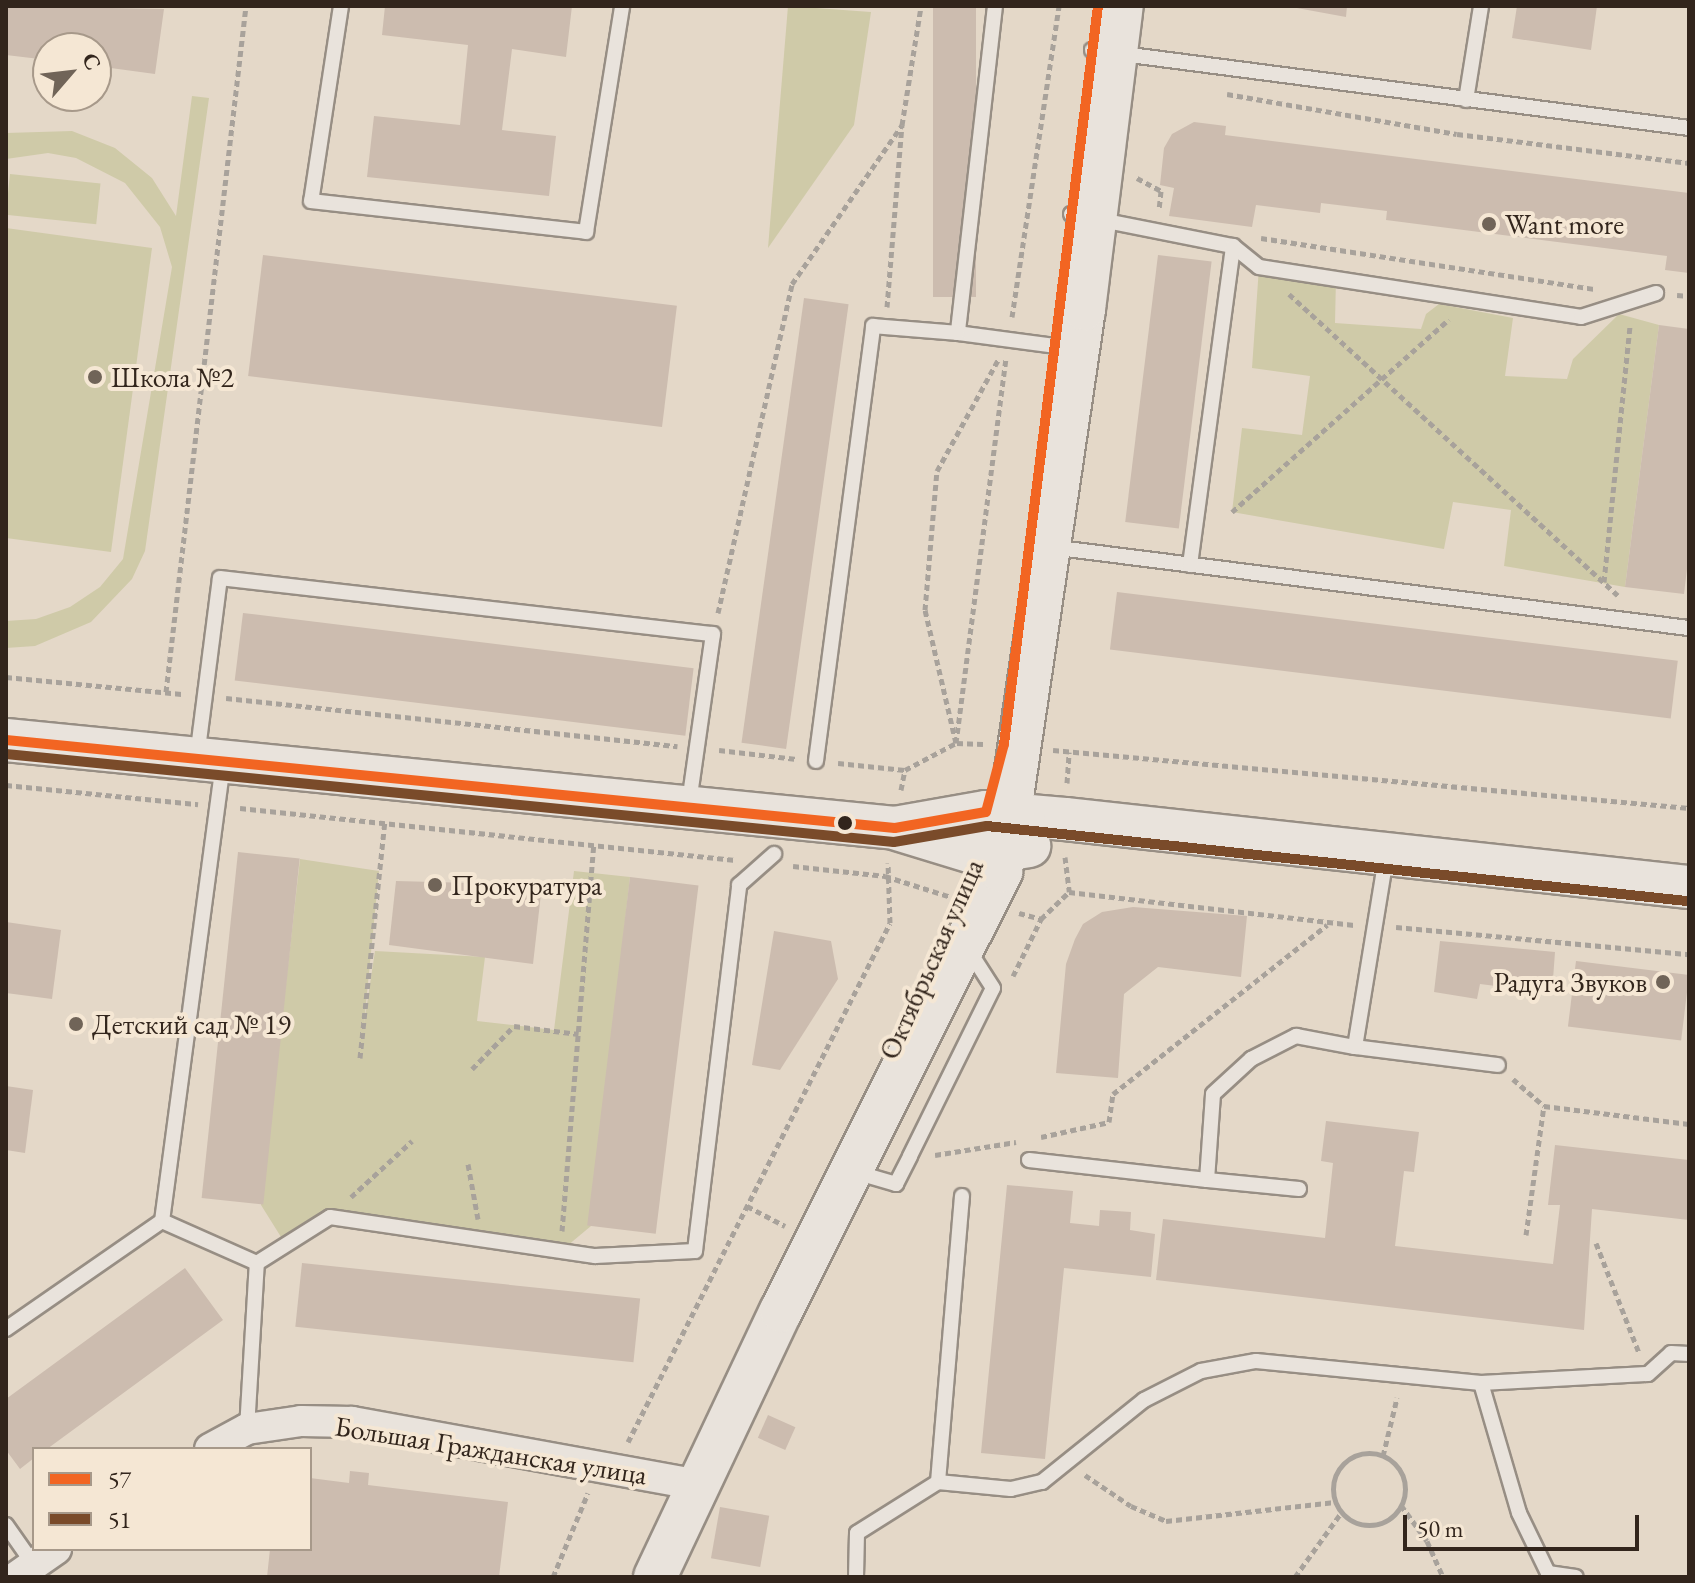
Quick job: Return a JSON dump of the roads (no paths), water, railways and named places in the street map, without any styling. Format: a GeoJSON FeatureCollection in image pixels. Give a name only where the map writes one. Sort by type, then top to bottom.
{"type":"FeatureCollection","features":[{"type":"Feature","properties":{"kind":"street","name":"Октябрьская улица"},"geometry":{"type":"LineString","coordinates":[[636,1577],[844,1168],[966,918],[995,833],[1012,745],[1039,547],[1055,346],[1083,216],[1104,51],[1098,6]]}},
{"type":"Feature","properties":{"kind":"street"},"geometry":{"type":"LineString","coordinates":[[1104,51],[1122,6]]}},
{"type":"Feature","properties":{"kind":"street"},"geometry":{"type":"LineString","coordinates":[[1039,547],[1083,216]]}},
{"type":"Feature","properties":{"kind":"street"},"geometry":{"type":"LineString","coordinates":[[6,740],[895,828],[995,833],[1384,866],[1689,887]]}},
{"type":"Feature","properties":{"kind":"street"},"geometry":{"type":"LineString","coordinates":[[1384,866],[1689,916]]}},
{"type":"Feature","properties":{"kind":"street"},"geometry":{"type":"LineString","coordinates":[[655,1577],[844,1168]]}},
{"type":"Feature","properties":{"kind":"street","name":"Большая Гражданская улица"},"geometry":{"type":"LineString","coordinates":[[214,1447],[247,1429],[301,1421],[352,1422],[682,1482]]}},
{"type":"Feature","properties":{"kind":"lane"},"geometry":{"type":"LineString","coordinates":[[341,6],[311,201],[586,232],[622,6]]}},
{"type":"Feature","properties":{"kind":"lane"},"geometry":{"type":"LineString","coordinates":[[958,333],[995,6]]}},
{"type":"Feature","properties":{"kind":"lane"},"geometry":{"type":"LineString","coordinates":[[1466,100],[1481,6]]}},
{"type":"Feature","properties":{"kind":"lane"},"geometry":{"type":"LineString","coordinates":[[1104,51],[1689,128]]}},
{"type":"Feature","properties":{"kind":"lane"},"geometry":{"type":"LineString","coordinates":[[1083,216],[1233,246],[1259,267],[1581,317],[1656,293]]}},
{"type":"Feature","properties":{"kind":"lane"},"geometry":{"type":"LineString","coordinates":[[1190,565],[1233,246]]}},
{"type":"Feature","properties":{"kind":"lane"},"geometry":{"type":"LineString","coordinates":[[816,761],[873,326],[1055,346]]}},
{"type":"Feature","properties":{"kind":"lane"},"geometry":{"type":"LineString","coordinates":[[1039,547],[1689,628]]}},
{"type":"Feature","properties":{"kind":"lane"},"geometry":{"type":"LineString","coordinates":[[6,1329],[162,1221],[218,806],[210,760],[205,696],[220,578],[713,634],[689,807]]}},
{"type":"Feature","properties":{"kind":"lane"},"geometry":{"type":"LineString","coordinates":[[257,1263],[330,1217],[595,1256],[695,1251],[739,885],[769,859]]}},
{"type":"Feature","properties":{"kind":"lane"},"geometry":{"type":"LineString","coordinates":[[1355,1047],[1384,866]]}},
{"type":"Feature","properties":{"kind":"lane"},"geometry":{"type":"LineString","coordinates":[[844,1168],[896,1184],[993,988],[966,918]]}},
{"type":"Feature","properties":{"kind":"lane"},"geometry":{"type":"LineString","coordinates":[[1207,1180],[1213,1094],[1241,1067],[1296,1036],[1355,1047],[1498,1065]]}},
{"type":"Feature","properties":{"kind":"lane"},"geometry":{"type":"LineString","coordinates":[[1029,1160],[1299,1189]]}},
{"type":"Feature","properties":{"kind":"lane"},"geometry":{"type":"LineString","coordinates":[[938,1482],[962,1196]]}},
{"type":"Feature","properties":{"kind":"lane"},"geometry":{"type":"LineString","coordinates":[[162,1221],[257,1263]]}},
{"type":"Feature","properties":{"kind":"lane"},"geometry":{"type":"LineString","coordinates":[[247,1429],[257,1263]]}},
{"type":"Feature","properties":{"kind":"lane"},"geometry":{"type":"LineString","coordinates":[[856,1577],[857,1533],[938,1482],[1011,1489],[1042,1482],[1144,1400],[1201,1371],[1256,1361],[1481,1383],[1648,1374],[1671,1353],[1689,1354]]}},
{"type":"Feature","properties":{"kind":"lane"},"geometry":{"type":"LineString","coordinates":[[1481,1383],[1519,1513],[1542,1561],[1548,1573],[1576,1577]]}},
{"type":"Feature","properties":{"kind":"lane"},"geometry":{"type":"LineString","coordinates":[[6,1525],[35,1564]]}},
{"type":"Feature","properties":{"kind":"place","name":"Want more"},"geometry":{"type":"Point","coordinates":[1489,224]}},
{"type":"Feature","properties":{"kind":"place","name":"Школа №2"},"geometry":{"type":"Point","coordinates":[95,377]}},
{"type":"Feature","properties":{"kind":"place","name":"Прокуратура"},"geometry":{"type":"Point","coordinates":[435,885]}},
{"type":"Feature","properties":{"kind":"place","name":"Радуга Звуков"},"geometry":{"type":"Point","coordinates":[1663,982]}},
{"type":"Feature","properties":{"kind":"place","name":"Детский сад № 19"},"geometry":{"type":"Point","coordinates":[76,1024]}}]}
